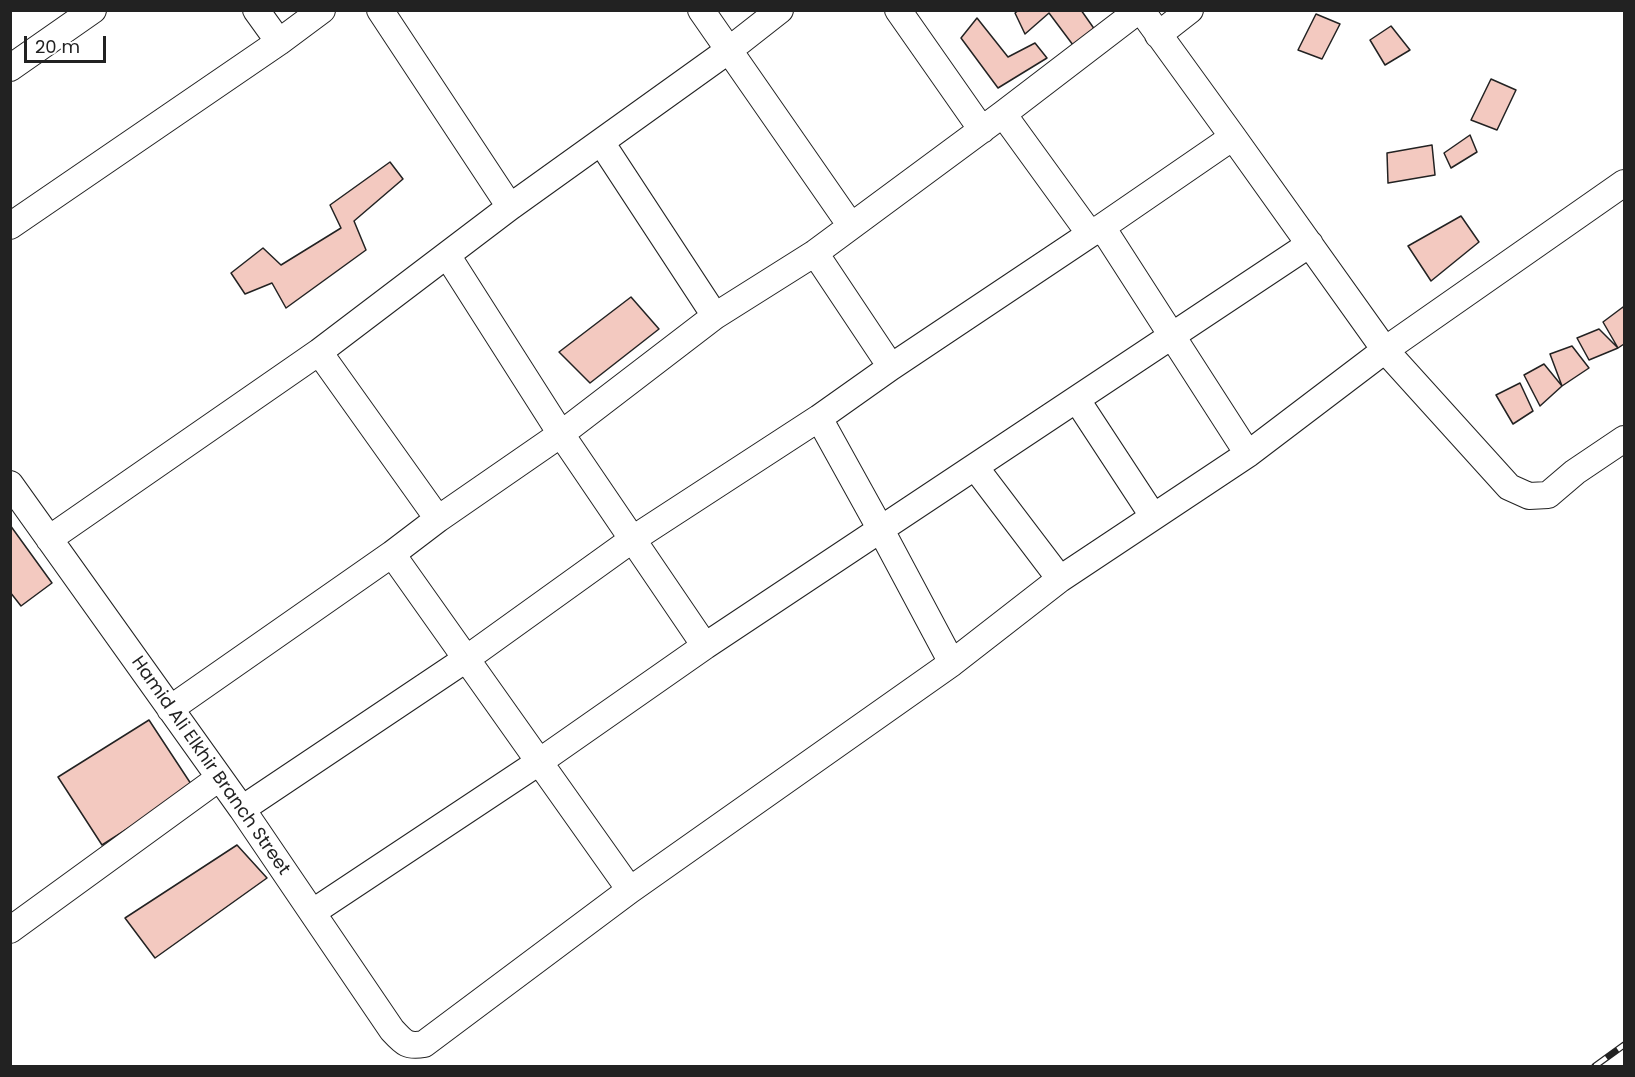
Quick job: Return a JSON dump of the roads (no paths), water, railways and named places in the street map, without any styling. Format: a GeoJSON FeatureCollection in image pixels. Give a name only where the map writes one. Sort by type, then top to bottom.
{"type":"FeatureCollection","features":[{"type":"Feature","properties":{"kind":"street"},"geometry":{"type":"LineString","coordinates":[[10,68],[93,10]]}},
{"type":"Feature","properties":{"kind":"street"},"geometry":{"type":"LineString","coordinates":[[256,10],[279,42]]}},
{"type":"Feature","properties":{"kind":"street"},"geometry":{"type":"LineString","coordinates":[[10,226],[279,42],[322,10]]}},
{"type":"Feature","properties":{"kind":"street"},"geometry":{"type":"LineString","coordinates":[[380,10],[510,207]]}},
{"type":"Feature","properties":{"kind":"street"},"geometry":{"type":"LineString","coordinates":[[701,10],[851,226]]}},
{"type":"Feature","properties":{"kind":"street"},"geometry":{"type":"LineString","coordinates":[[49,539],[319,352],[510,207],[729,50],[780,10]]}},
{"type":"Feature","properties":{"kind":"street"},"geometry":{"type":"LineString","coordinates":[[898,10],[982,130]]}},
{"type":"Feature","properties":{"kind":"street"},"geometry":{"type":"LineString","coordinates":[[170,709],[561,434],[715,316],[815,253],[1140,10],[1385,350],[1509,487],[1529,496],[1548,495],[1575,472],[1624,439]]}},
{"type":"Feature","properties":{"kind":"street"},"geometry":{"type":"LineString","coordinates":[[1158,35],[1190,10]]}},
{"type":"Feature","properties":{"kind":"street"},"geometry":{"type":"LineString","coordinates":[[1003,114],[1096,231],[1172,337],[1248,454]]}},
{"type":"Feature","properties":{"kind":"street"},"geometry":{"type":"LineString","coordinates":[[242,809],[466,659],[633,539],[819,418],[1233,137]]}},
{"type":"Feature","properties":{"kind":"street"},"geometry":{"type":"LineString","coordinates":[[601,142],[715,316]]}},
{"type":"Feature","properties":{"kind":"street"},"geometry":{"type":"LineString","coordinates":[[392,554],[630,890],[952,663],[1060,579],[1248,454],[1385,350],[1624,183]]}},
{"type":"Feature","properties":{"kind":"street"},"geometry":{"type":"LineString","coordinates":[[313,912],[539,762],[705,646],[1310,244]]}},
{"type":"Feature","properties":{"kind":"street"},"geometry":{"type":"LineString","coordinates":[[815,253],[891,367]]}},
{"type":"Feature","properties":{"kind":"street"},"geometry":{"type":"LineString","coordinates":[[447,255],[561,434],[705,646]]}},
{"type":"Feature","properties":{"kind":"street"},"geometry":{"type":"LineString","coordinates":[[319,352],[438,519]]}},
{"type":"Feature","properties":{"kind":"street"},"geometry":{"type":"LineString","coordinates":[[1077,400],[1153,516]]}},
{"type":"Feature","properties":{"kind":"street"},"geometry":{"type":"LineString","coordinates":[[819,418],[952,663]]}},
{"type":"Feature","properties":{"kind":"street"},"geometry":{"type":"LineString","coordinates":[[975,467],[1060,579]]}},
{"type":"Feature","properties":{"kind":"street","name":"Hamid Ali Elkhir Branch Street"},"geometry":{"type":"LineString","coordinates":[[10,484],[242,809],[392,1030],[403,1041],[412,1046],[424,1044],[630,890]]}},
{"type":"Feature","properties":{"kind":"street"},"geometry":{"type":"LineString","coordinates":[[10,930],[219,778]]}},
{"type":"Feature","properties":{"kind":"railway"},"geometry":{"type":"LineString","coordinates":[[1595,1066],[1624,1045]]}}]}
